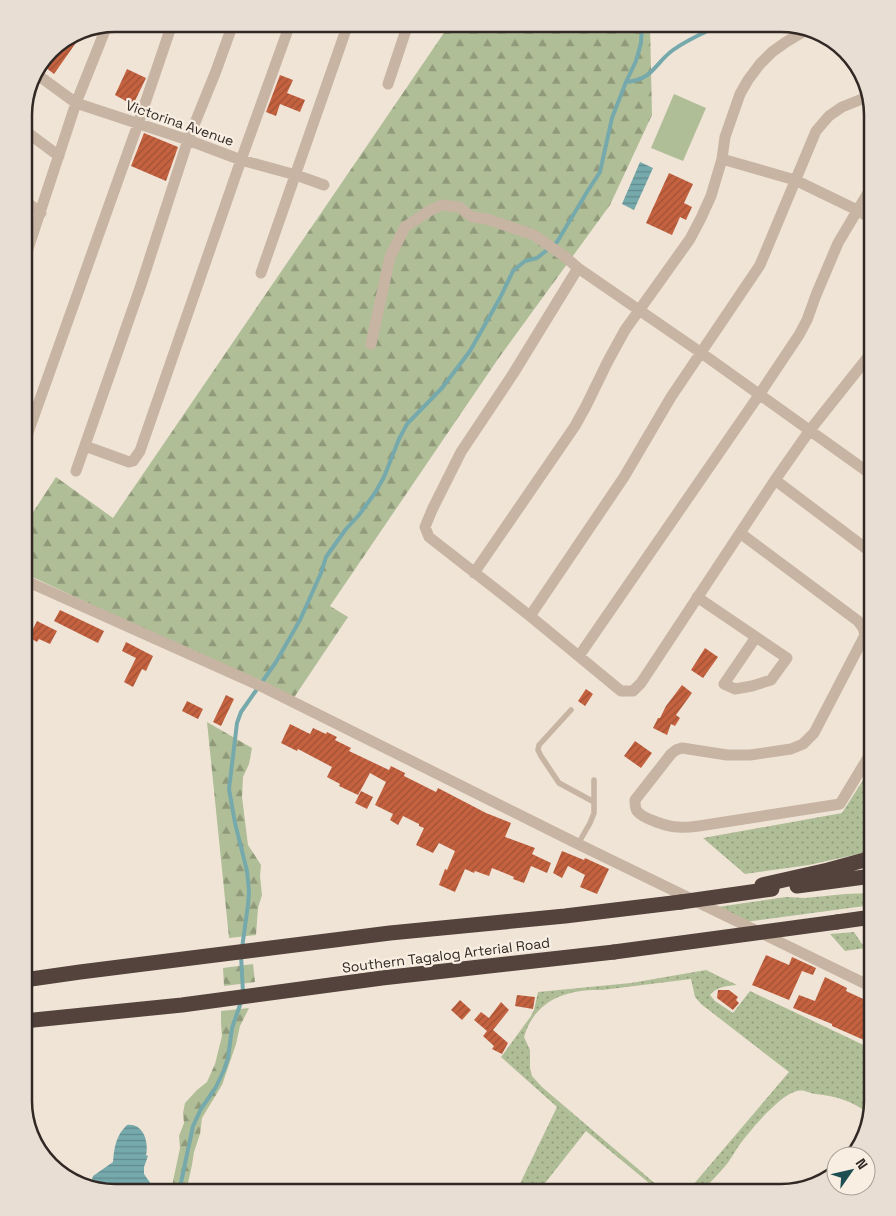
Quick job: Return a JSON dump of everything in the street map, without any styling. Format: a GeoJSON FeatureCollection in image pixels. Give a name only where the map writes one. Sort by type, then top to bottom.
{"type":"FeatureCollection","features":[{"type":"Feature","properties":{"kind":"highway"},"geometry":{"type":"LineString","coordinates":[[767,887],[864,860]]}},
{"type":"Feature","properties":{"kind":"highway","name":"Southern Tagalog Arterial Road"},"geometry":{"type":"LineString","coordinates":[[32,979],[297,944],[681,902],[767,887],[864,877]]}},
{"type":"Feature","properties":{"kind":"highway","name":"Southern Tagalog Arterial Road"},"geometry":{"type":"LineString","coordinates":[[32,1020],[182,1005],[382,978],[614,952],[864,918]]}},
{"type":"Feature","properties":{"kind":"street"},"geometry":{"type":"LineString","coordinates":[[33,420],[169,32]]}},
{"type":"Feature","properties":{"kind":"street"},"geometry":{"type":"LineString","coordinates":[[76,471],[141,285],[188,140],[230,32]]}},
{"type":"Feature","properties":{"kind":"street"},"geometry":{"type":"LineString","coordinates":[[85,446],[129,462],[133,461],[140,452],[287,32]]}},
{"type":"Feature","properties":{"kind":"street"},"geometry":{"type":"LineString","coordinates":[[261,273],[345,32]]}},
{"type":"Feature","properties":{"kind":"street"},"geometry":{"type":"LineString","coordinates":[[388,84],[405,32]]}},
{"type":"Feature","properties":{"kind":"street"},"geometry":{"type":"LineString","coordinates":[[33,235],[76,103],[104,33]]}},
{"type":"Feature","properties":{"kind":"street"},"geometry":{"type":"LineString","coordinates":[[474,573],[575,426],[614,349],[639,310],[690,239],[711,196],[722,158],[725,138],[740,94],[748,80],[772,52],[799,34]]}},
{"type":"Feature","properties":{"kind":"street"},"geometry":{"type":"LineString","coordinates":[[95,35],[101,40]]}},
{"type":"Feature","properties":{"kind":"street","name":"Victorina Avenue"},"geometry":{"type":"LineString","coordinates":[[42,78],[76,103],[188,140],[241,160],[324,185]]}},
{"type":"Feature","properties":{"kind":"street"},"geometry":{"type":"LineString","coordinates":[[530,616],[624,477],[700,352],[760,266],[816,131],[829,116],[842,107],[862,99]]}},
{"type":"Feature","properties":{"kind":"street"},"geometry":{"type":"LineString","coordinates":[[33,136],[60,156]]}},
{"type":"Feature","properties":{"kind":"street"},"geometry":{"type":"LineString","coordinates":[[722,158],[795,180],[864,214]]}},
{"type":"Feature","properties":{"kind":"street"},"geometry":{"type":"LineString","coordinates":[[579,656],[799,335],[807,320],[832,255],[864,199]]}},
{"type":"Feature","properties":{"kind":"street"},"geometry":{"type":"LineString","coordinates":[[371,344],[390,257],[405,227],[429,210],[442,205],[459,207],[472,217],[487,219],[534,234],[578,268],[864,467]]}},
{"type":"Feature","properties":{"kind":"street"},"geometry":{"type":"LineString","coordinates":[[33,206],[41,212]]}},
{"type":"Feature","properties":{"kind":"street"},"geometry":{"type":"LineString","coordinates":[[578,268],[513,374],[461,452],[425,527],[429,537],[621,690],[633,691],[640,683],[775,480],[810,430],[864,362]]}},
{"type":"Feature","properties":{"kind":"street"},"geometry":{"type":"LineString","coordinates":[[775,480],[864,547]]}},
{"type":"Feature","properties":{"kind":"street"},"geometry":{"type":"LineString","coordinates":[[740,533],[858,621],[863,628],[862,642],[814,733],[803,744],[791,749],[750,754],[727,755],[682,748],[676,750],[635,800],[634,805],[641,815],[666,825],[678,827],[699,826],[840,804],[864,764]]}},
{"type":"Feature","properties":{"kind":"street"},"geometry":{"type":"LineString","coordinates":[[33,584],[263,686],[578,844],[864,983]]}},
{"type":"Feature","properties":{"kind":"street"},"geometry":{"type":"LineString","coordinates":[[697,597],[787,658],[771,680],[735,689],[724,684],[756,637]]}},
{"type":"Feature","properties":{"kind":"lane"},"geometry":{"type":"LineString","coordinates":[[571,710],[539,744],[538,750],[559,783],[594,802]]}},
{"type":"Feature","properties":{"kind":"lane"},"geometry":{"type":"LineString","coordinates":[[578,844],[594,813],[594,780]]}},
{"type":"Feature","properties":{"kind":"green space"},"geometry":{"type":"Polygon","coordinates":[[[444,32],[650,33],[652,115],[610,205],[498,359],[330,606],[348,617],[293,699],[33,577],[33,513],[56,477],[113,518],[444,32]]]}},
{"type":"Feature","properties":{"kind":"green space"},"geometry":{"type":"Polygon","coordinates":[[[674,94],[706,108],[683,161],[651,148],[674,94]]]}},
{"type":"Feature","properties":{"kind":"green space"},"geometry":{"type":"Polygon","coordinates":[[[207,722],[252,748],[249,764],[243,777],[242,797],[248,845],[261,865],[262,895],[258,908],[256,935],[229,938],[207,722]]]}},
{"type":"Feature","properties":{"kind":"green space"},"geometry":{"type":"Polygon","coordinates":[[[864,779],[864,853],[809,865],[745,874],[703,838],[842,813],[864,779]]]}},
{"type":"Feature","properties":{"kind":"green space"},"geometry":{"type":"Polygon","coordinates":[[[864,893],[864,906],[745,922],[717,907],[786,897],[805,898],[864,893]]]}},
{"type":"Feature","properties":{"kind":"green space"},"geometry":{"type":"Polygon","coordinates":[[[854,932],[862,944],[864,944],[864,948],[845,951],[830,934],[854,932]]]}},
{"type":"Feature","properties":{"kind":"green space"},"geometry":{"type":"Polygon","coordinates":[[[253,964],[255,982],[224,986],[223,968],[253,964]]]}},
{"type":"Feature","properties":{"kind":"green space"},"geometry":{"type":"Polygon","coordinates":[[[706,970],[737,985],[719,988],[710,995],[715,1001],[733,1013],[750,991],[864,1045],[863,1110],[850,1102],[830,1096],[803,1091],[794,1092],[781,1100],[760,1120],[727,1164],[708,1184],[694,1184],[789,1072],[701,1004],[695,997],[691,979],[576,992],[554,999],[536,1014],[529,1024],[524,1037],[530,1050],[532,1076],[542,1087],[656,1184],[650,1184],[586,1131],[544,1184],[520,1184],[557,1107],[501,1057],[531,1016],[538,992],[631,983],[706,970]]]}},
{"type":"Feature","properties":{"kind":"green space"},"geometry":{"type":"Polygon","coordinates":[[[249,1008],[240,1026],[222,1085],[202,1118],[188,1184],[173,1184],[180,1148],[179,1136],[184,1123],[185,1103],[207,1082],[215,1064],[222,1036],[221,1011],[249,1008]]]}},
{"type":"Feature","properties":{"kind":"water"},"geometry":{"type":"Polygon","coordinates":[[[640,162],[653,168],[634,210],[622,204],[640,162]]]}},
{"type":"Feature","properties":{"kind":"water"},"geometry":{"type":"Polygon","coordinates":[[[127,1125],[133,1125],[141,1130],[146,1140],[146,1155],[148,1156],[144,1167],[144,1174],[151,1184],[116,1184],[92,1180],[93,1176],[113,1162],[116,1142],[120,1133],[127,1125]]]}},
{"type":"Feature","properties":{"kind":"building"},"geometry":{"type":"Polygon","coordinates":[[[75,44],[54,74],[47,69],[57,57],[75,44]]]}},
{"type":"Feature","properties":{"kind":"building"},"geometry":{"type":"Polygon","coordinates":[[[127,69],[146,78],[133,105],[115,95],[127,69]]]}},
{"type":"Feature","properties":{"kind":"building"},"geometry":{"type":"Polygon","coordinates":[[[280,75],[293,80],[287,93],[305,100],[300,112],[280,104],[276,116],[266,112],[280,75]]]}},
{"type":"Feature","properties":{"kind":"building"},"geometry":{"type":"Polygon","coordinates":[[[144,133],[178,147],[166,181],[131,166],[144,133]]]}},
{"type":"Feature","properties":{"kind":"building"},"geometry":{"type":"Polygon","coordinates":[[[669,173],[693,184],[684,203],[692,207],[686,220],[680,217],[672,235],[646,223],[669,173]]]}},
{"type":"Feature","properties":{"kind":"building"},"geometry":{"type":"Polygon","coordinates":[[[60,610],[104,631],[98,643],[54,621],[60,610]]]}},
{"type":"Feature","properties":{"kind":"building"},"geometry":{"type":"Polygon","coordinates":[[[37,621],[57,631],[50,644],[39,639],[37,642],[32,639],[32,630],[37,621]]]}},
{"type":"Feature","properties":{"kind":"building"},"geometry":{"type":"Polygon","coordinates":[[[126,642],[153,656],[146,671],[142,669],[133,687],[124,682],[136,658],[122,651],[126,642]]]}},
{"type":"Feature","properties":{"kind":"building"},"geometry":{"type":"Polygon","coordinates":[[[705,648],[718,657],[703,678],[691,670],[705,648]]]}},
{"type":"Feature","properties":{"kind":"building"},"geometry":{"type":"Polygon","coordinates":[[[682,685],[692,693],[676,715],[680,718],[675,726],[671,724],[667,735],[653,728],[666,706],[682,685]]]}},
{"type":"Feature","properties":{"kind":"building"},"geometry":{"type":"Polygon","coordinates":[[[586,689],[593,694],[585,706],[578,701],[586,689]]]}},
{"type":"Feature","properties":{"kind":"building"},"geometry":{"type":"Polygon","coordinates":[[[226,695],[234,699],[221,726],[213,722],[226,695]]]}},
{"type":"Feature","properties":{"kind":"building"},"geometry":{"type":"Polygon","coordinates":[[[187,701],[203,709],[198,719],[182,711],[187,701]]]}},
{"type":"Feature","properties":{"kind":"building"},"geometry":{"type":"Polygon","coordinates":[[[290,724],[310,734],[313,728],[326,734],[327,732],[337,737],[335,740],[351,748],[349,751],[389,770],[391,766],[405,773],[404,776],[436,792],[438,788],[486,813],[511,823],[505,837],[535,848],[532,854],[551,863],[547,873],[531,866],[524,883],[492,868],[489,876],[465,869],[455,892],[439,885],[455,851],[439,843],[433,853],[416,845],[424,828],[403,816],[398,825],[390,820],[393,814],[375,805],[386,782],[370,773],[358,795],[339,786],[340,784],[327,777],[332,767],[298,749],[297,751],[281,743],[290,724]]]}},
{"type":"Feature","properties":{"kind":"building"},"geometry":{"type":"Polygon","coordinates":[[[635,741],[652,753],[641,768],[624,756],[635,741]]]}},
{"type":"Feature","properties":{"kind":"building"},"geometry":{"type":"Polygon","coordinates":[[[361,791],[373,797],[367,809],[355,803],[361,791]]]}},
{"type":"Feature","properties":{"kind":"building"},"geometry":{"type":"Polygon","coordinates":[[[562,851],[584,860],[585,858],[609,869],[597,894],[580,887],[585,875],[568,866],[562,878],[553,873],[562,851]]]}},
{"type":"Feature","properties":{"kind":"building"},"geometry":{"type":"Polygon","coordinates":[[[766,955],[789,965],[792,957],[816,968],[813,975],[802,971],[789,1000],[752,985],[766,955]]]}},
{"type":"Feature","properties":{"kind":"building"},"geometry":{"type":"Polygon","coordinates":[[[825,977],[847,988],[846,991],[864,999],[864,1040],[793,1008],[799,995],[815,1001],[825,977]]]}},
{"type":"Feature","properties":{"kind":"building"},"geometry":{"type":"Polygon","coordinates":[[[718,990],[729,990],[738,997],[736,1000],[739,1003],[733,1010],[717,998],[718,990]]]}},
{"type":"Feature","properties":{"kind":"building"},"geometry":{"type":"Polygon","coordinates":[[[517,995],[535,997],[533,1009],[515,1006],[517,995]]]}},
{"type":"Feature","properties":{"kind":"building"},"geometry":{"type":"Polygon","coordinates":[[[460,1000],[471,1010],[462,1020],[451,1010],[460,1000]]]}},
{"type":"Feature","properties":{"kind":"building"},"geometry":{"type":"Polygon","coordinates":[[[501,1002],[509,1010],[493,1030],[508,1043],[502,1054],[492,1049],[494,1046],[483,1036],[487,1031],[474,1020],[481,1012],[489,1018],[501,1002]]]}},
{"type":"Feature","properties":{"kind":"waterway"},"geometry":{"type":"LineString","coordinates":[[242,948],[249,891],[247,871],[229,789],[237,723],[241,712],[276,662],[300,620],[326,557],[375,493],[407,424],[442,388],[470,351],[513,271],[525,261],[537,258],[557,242],[600,172],[612,118],[636,61],[642,33]]}},
{"type":"Feature","properties":{"kind":"waterway"},"geometry":{"type":"LineString","coordinates":[[626,82],[635,81],[648,75],[667,55],[679,46],[704,33]]}},
{"type":"Feature","properties":{"kind":"waterway"},"geometry":{"type":"LineString","coordinates":[[241,955],[243,993]]}},
{"type":"Feature","properties":{"kind":"waterway"},"geometry":{"type":"LineString","coordinates":[[181,1184],[193,1126],[224,1070],[228,1058],[232,1028],[241,1002]]}}]}
